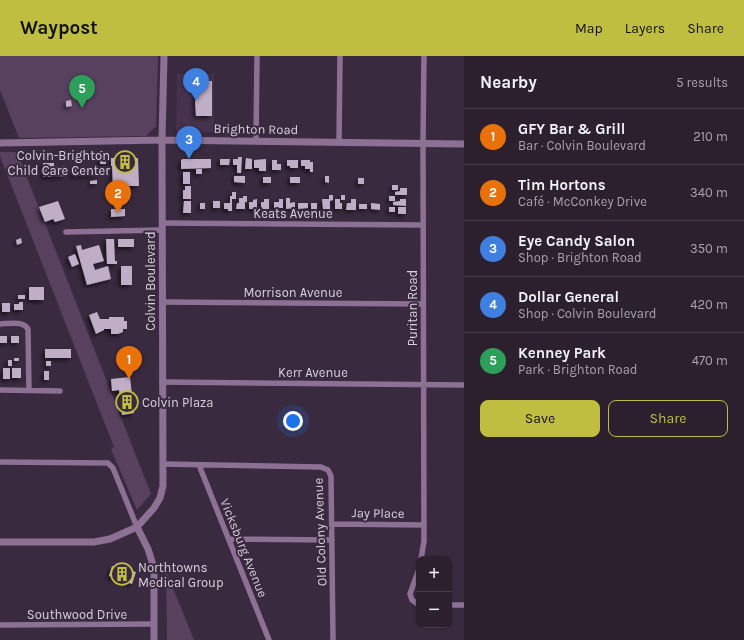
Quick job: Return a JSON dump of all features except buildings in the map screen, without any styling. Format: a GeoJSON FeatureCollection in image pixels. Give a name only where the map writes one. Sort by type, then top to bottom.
{"type":"FeatureCollection","features":[{"type":"Feature","properties":{"kind":"street","name":"Colvin Boulevard"},"geometry":{"type":"LineString","coordinates":[[0,542],[94,542],[117,537],[136,527],[154,508],[160,498],[163,486],[162,140],[164,56]]}},
{"type":"Feature","properties":{"kind":"street"},"geometry":{"type":"LineString","coordinates":[[256,141],[257,56]]}},
{"type":"Feature","properties":{"kind":"street"},"geometry":{"type":"LineString","coordinates":[[339,142],[340,56]]}},
{"type":"Feature","properties":{"kind":"street","name":"Puritan Road"},"geometry":{"type":"LineString","coordinates":[[422,556],[424,541],[424,56]]}},
{"type":"Feature","properties":{"kind":"street","name":"Brighton Road"},"geometry":{"type":"LineString","coordinates":[[0,143],[162,140],[464,144]]}},
{"type":"Feature","properties":{"kind":"street","name":"Keats Avenue"},"geometry":{"type":"LineString","coordinates":[[66,232],[162,227],[423,225]]}},
{"type":"Feature","properties":{"kind":"street","name":"Morrison Avenue"},"geometry":{"type":"LineString","coordinates":[[162,302],[423,304]]}},
{"type":"Feature","properties":{"kind":"street"},"geometry":{"type":"LineString","coordinates":[[0,324],[24,324],[28,329],[29,390]]}},
{"type":"Feature","properties":{"kind":"street","name":"Kerr Avenue"},"geometry":{"type":"LineString","coordinates":[[162,382],[464,385]]}},
{"type":"Feature","properties":{"kind":"street"},"geometry":{"type":"LineString","coordinates":[[0,390],[60,390]]}},
{"type":"Feature","properties":{"kind":"street"},"geometry":{"type":"LineString","coordinates":[[0,462],[108,462],[113,468],[136,527],[145,543],[152,561],[154,576],[154,640]]}},
{"type":"Feature","properties":{"kind":"street","name":"Old Colony Avenue"},"geometry":{"type":"LineString","coordinates":[[163,464],[325,468],[328,470],[332,476],[333,640]]}},
{"type":"Feature","properties":{"kind":"street","name":"Vicksburg Avenue"},"geometry":{"type":"LineString","coordinates":[[199,465],[269,640]]}},
{"type":"Feature","properties":{"kind":"street","name":"Jay Place"},"geometry":{"type":"LineString","coordinates":[[332,524],[424,525]]}},
{"type":"Feature","properties":{"kind":"street"},"geometry":{"type":"LineString","coordinates":[[229,539],[332,540]]}},
{"type":"Feature","properties":{"kind":"street"},"geometry":{"type":"LineString","coordinates":[[416,578],[410,594],[412,600],[416,603]]}},
{"type":"Feature","properties":{"kind":"street"},"geometry":{"type":"LineString","coordinates":[[452,605],[464,605]]}},
{"type":"Feature","properties":{"kind":"street","name":"Southwood Drive"},"geometry":{"type":"LineString","coordinates":[[0,625],[154,624]]}},
{"type":"Feature","properties":{"kind":"shaded area"},"geometry":{"type":"Polygon","coordinates":[[[0,56],[158,56],[156,126],[146,136],[19,138],[0,90],[0,56]]]}},
{"type":"Feature","properties":{"kind":"shaded area"},"geometry":{"type":"Polygon","coordinates":[[[177,74],[214,74],[214,132],[176,132],[177,74]]]}},
{"type":"Feature","properties":{"kind":"shaded area"},"geometry":{"type":"Polygon","coordinates":[[[0,152],[17,152],[151,494],[137,510],[111,449],[114,447],[0,156],[0,152]]]}},
{"type":"Feature","properties":{"kind":"shaded area"},"geometry":{"type":"Polygon","coordinates":[[[166,571],[194,640],[167,640],[166,571]]]}},
{"type":"Feature","properties":{"kind":"place","name":"Dollar General"},"geometry":{"type":"Point","coordinates":[196,101]}},
{"type":"Feature","properties":{"kind":"place","name":"Kenney Park"},"geometry":{"type":"Point","coordinates":[82,108]}},
{"type":"Feature","properties":{"kind":"place","name":"Eye Candy Salon"},"geometry":{"type":"Point","coordinates":[189,159]}},
{"type":"Feature","properties":{"kind":"place","name":"Colvin-Brighton Child Care Center"},"geometry":{"type":"Point","coordinates":[125,162]}},
{"type":"Feature","properties":{"kind":"place","name":"Tim Hortons"},"geometry":{"type":"Point","coordinates":[118,213]}},
{"type":"Feature","properties":{"kind":"place","name":"GFY Bar & Grill"},"geometry":{"type":"Point","coordinates":[129,379]}},
{"type":"Feature","properties":{"kind":"place","name":"Colvin Plaza"},"geometry":{"type":"Point","coordinates":[127,402]}},
{"type":"Feature","properties":{"kind":"place","name":"Northtowns Medical Group"},"geometry":{"type":"Point","coordinates":[122,574]}}]}
